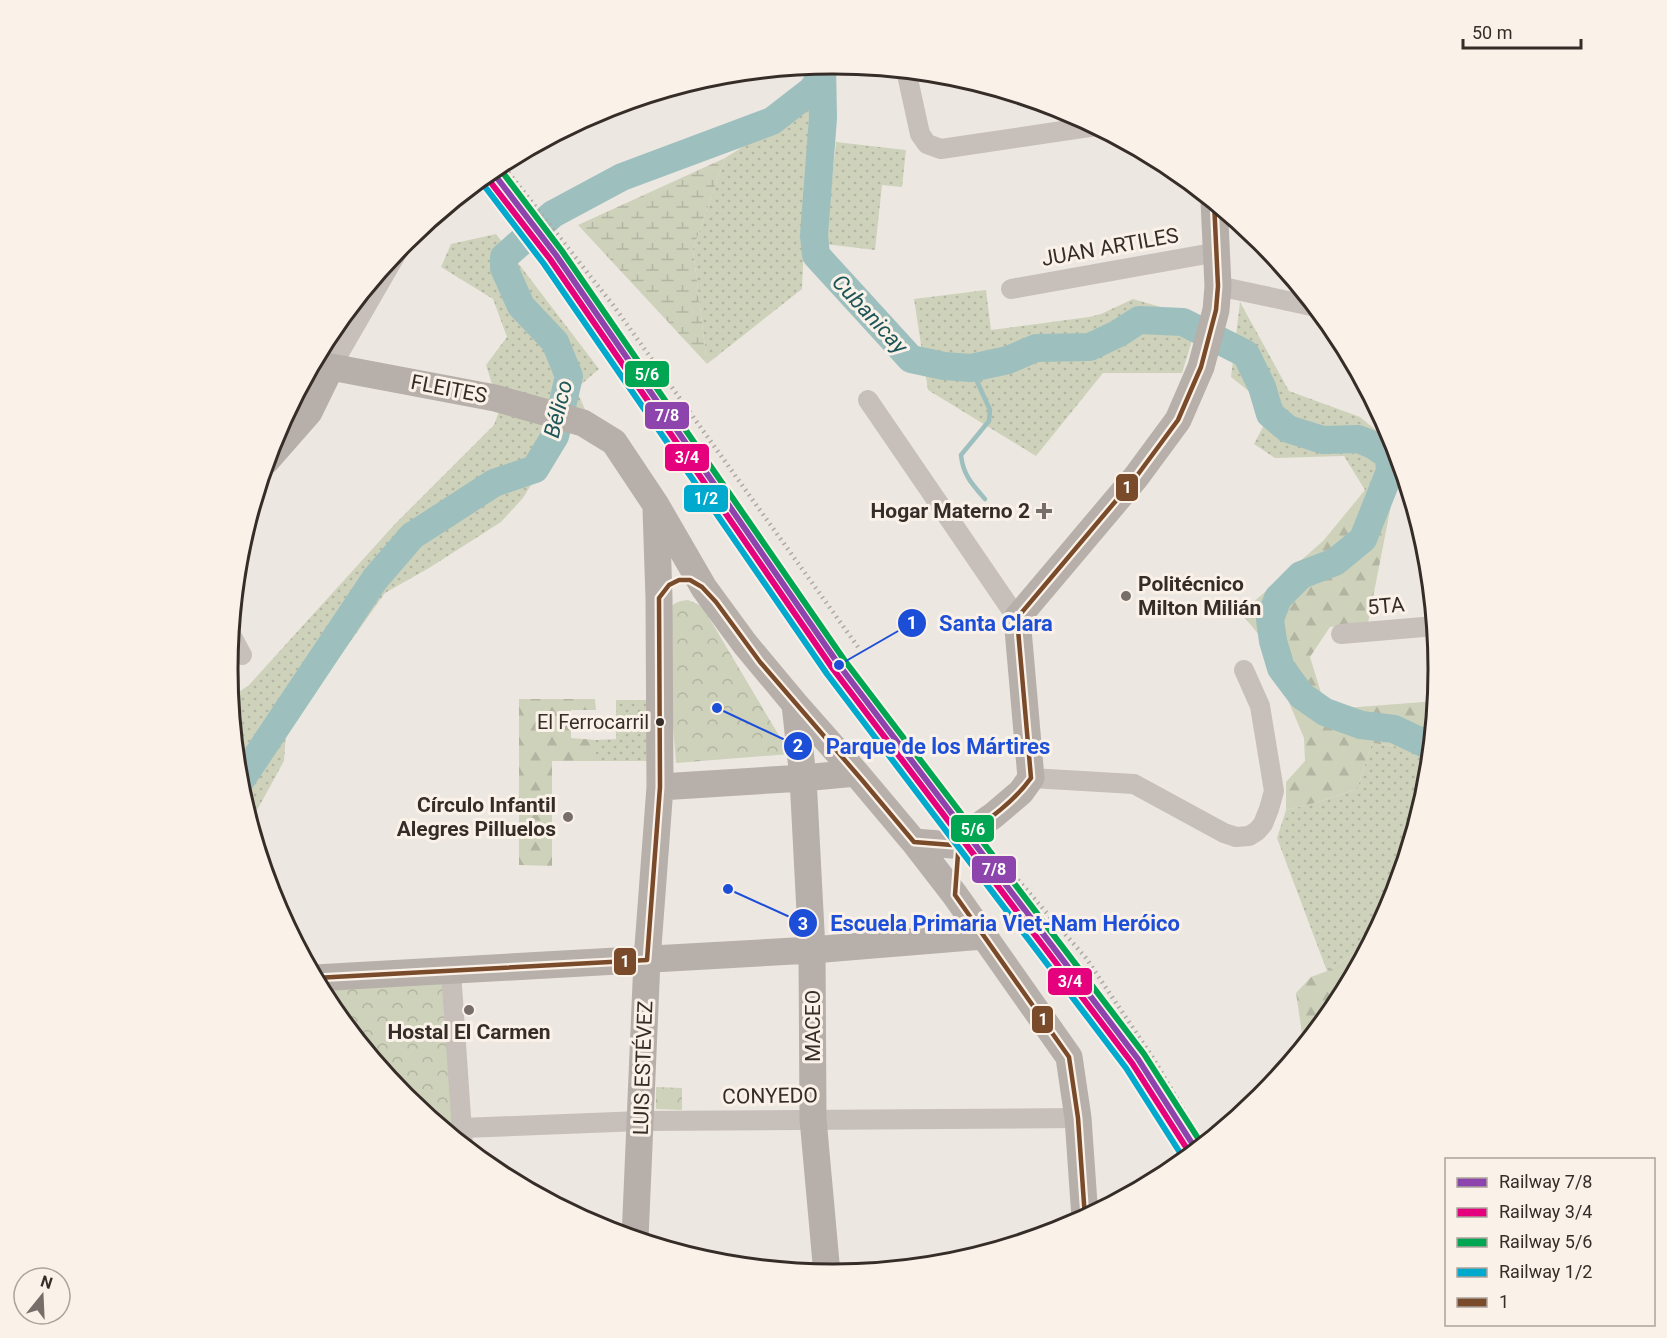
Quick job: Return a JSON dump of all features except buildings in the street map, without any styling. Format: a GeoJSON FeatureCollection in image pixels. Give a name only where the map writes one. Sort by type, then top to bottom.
{"type":"FeatureCollection","features":[{"type":"Feature","properties":{"kind":"main road"},"geometry":{"type":"LineString","coordinates":[[914,842],[952,845],[1022,792],[1031,778],[1017,618],[1136,477],[1178,420],[1201,367],[1217,298],[1218,252],[1215,212]]}},
{"type":"Feature","properties":{"kind":"main road","name":"FLEITES"},"geometry":{"type":"LineString","coordinates":[[322,364],[495,398],[583,423],[614,442],[656,505]]}},
{"type":"Feature","properties":{"kind":"main road"},"geometry":{"type":"LineString","coordinates":[[282,443],[309,412],[322,365]]}},
{"type":"Feature","properties":{"kind":"main road"},"geometry":{"type":"LineString","coordinates":[[656,505],[704,588],[745,644],[914,842],[955,895],[1069,1057],[1078,1118],[1084,1209]]}},
{"type":"Feature","properties":{"kind":"main road","name":"LUIS ESTÉVEZ"},"geometry":{"type":"LineString","coordinates":[[635,1230],[647,960],[660,787],[656,505]]}},
{"type":"Feature","properties":{"kind":"main road"},"geometry":{"type":"LineString","coordinates":[[659,598],[667,586],[677,580],[690,580],[704,588]]}},
{"type":"Feature","properties":{"kind":"main road","name":"MACEO"},"geometry":{"type":"LineString","coordinates":[[795,704],[803,778],[812,950],[813,1119],[826,1264]]}},
{"type":"Feature","properties":{"kind":"main road"},"geometry":{"type":"LineString","coordinates":[[660,787],[856,773]]}},
{"type":"Feature","properties":{"kind":"main road"},"geometry":{"type":"LineString","coordinates":[[955,895],[959,840]]}},
{"type":"Feature","properties":{"kind":"main road"},"geometry":{"type":"LineString","coordinates":[[324,978],[812,950],[983,936]]}},
{"type":"Feature","properties":{"kind":"street"},"geometry":{"type":"LineString","coordinates":[[908,79],[920,134],[927,144],[941,149],[1082,128]]}},
{"type":"Feature","properties":{"kind":"street","name":"JUAN ARTILES"},"geometry":{"type":"LineString","coordinates":[[1011,289],[1218,252]]}},
{"type":"Feature","properties":{"kind":"street"},"geometry":{"type":"LineString","coordinates":[[1217,298],[1306,306]]}},
{"type":"Feature","properties":{"kind":"street"},"geometry":{"type":"LineString","coordinates":[[325,360],[356,312]]}},
{"type":"Feature","properties":{"kind":"street"},"geometry":{"type":"LineString","coordinates":[[868,400],[1017,618]]}},
{"type":"Feature","properties":{"kind":"street","name":"5TA"},"geometry":{"type":"LineString","coordinates":[[1341,634],[1428,627]]}},
{"type":"Feature","properties":{"kind":"street"},"geometry":{"type":"LineString","coordinates":[[239,649],[242,656]]}},
{"type":"Feature","properties":{"kind":"street"},"geometry":{"type":"LineString","coordinates":[[1031,778],[1134,784],[1224,833],[1236,837],[1249,836],[1263,824],[1274,791],[1260,706],[1244,670]]}},
{"type":"Feature","properties":{"kind":"street"},"geometry":{"type":"LineString","coordinates":[[451,971],[463,1134]]}},
{"type":"Feature","properties":{"kind":"street","name":"CONYEDO"},"geometry":{"type":"LineString","coordinates":[[466,1137],[641,1121],[1078,1118]]}},
{"type":"Feature","properties":{"kind":"green space"},"geometry":{"type":"Polygon","coordinates":[[[810,104],[802,289],[707,364],[693,249],[725,158],[810,104]]]}},
{"type":"Feature","properties":{"kind":"green space"},"geometry":{"type":"Polygon","coordinates":[[[836,142],[906,150],[902,187],[882,185],[875,250],[825,244],[836,142]]]}},
{"type":"Feature","properties":{"kind":"green space"},"geometry":{"type":"Polygon","coordinates":[[[725,158],[693,249],[707,364],[578,225],[725,158]]]}},
{"type":"Feature","properties":{"kind":"green space"},"geometry":{"type":"Polygon","coordinates":[[[496,234],[599,369],[576,389],[587,414],[493,387],[486,365],[507,337],[493,299],[441,267],[451,244],[496,234]]]}},
{"type":"Feature","properties":{"kind":"green space"},"geometry":{"type":"Polygon","coordinates":[[[986,290],[991,330],[1089,317],[1133,299],[1199,318],[1182,373],[1103,373],[1036,456],[928,390],[914,299],[986,290]]]}},
{"type":"Feature","properties":{"kind":"green space"},"geometry":{"type":"Polygon","coordinates":[[[1240,302],[1289,391],[1360,417],[1381,434],[1396,476],[1395,485],[1365,490],[1344,456],[1275,458],[1254,444],[1265,423],[1256,397],[1231,377],[1240,302]]]}},
{"type":"Feature","properties":{"kind":"green space"},"geometry":{"type":"Polygon","coordinates":[[[499,411],[564,431],[523,498],[501,522],[385,593],[286,732],[284,761],[256,813],[243,747],[239,692],[249,685],[395,524],[494,425],[499,411]]]}},
{"type":"Feature","properties":{"kind":"green space"},"geometry":{"type":"Polygon","coordinates":[[[1395,485],[1368,623],[1330,627],[1310,657],[1322,696],[1345,708],[1428,702],[1423,750],[1372,743],[1357,789],[1286,810],[1286,782],[1305,761],[1304,738],[1277,674],[1268,646],[1241,613],[1323,541],[1365,490],[1395,485]]]}},
{"type":"Feature","properties":{"kind":"green space"},"geometry":{"type":"Polygon","coordinates":[[[688,600],[702,606],[790,754],[676,763],[664,614],[674,604],[688,600]]]}},
{"type":"Feature","properties":{"kind":"green space"},"geometry":{"type":"Polygon","coordinates":[[[519,699],[595,699],[596,710],[571,710],[571,738],[596,740],[596,761],[552,761],[552,866],[519,865],[519,699]]]}},
{"type":"Feature","properties":{"kind":"green space"},"geometry":{"type":"Polygon","coordinates":[[[616,700],[649,700],[648,761],[596,761],[596,740],[616,739],[616,700]]]}},
{"type":"Feature","properties":{"kind":"green space"},"geometry":{"type":"Polygon","coordinates":[[[1372,743],[1423,750],[1409,823],[1384,897],[1358,951],[1327,971],[1277,838],[1286,810],[1357,789],[1372,743]]]}},
{"type":"Feature","properties":{"kind":"green space"},"geometry":{"type":"Polygon","coordinates":[[[1358,951],[1329,1000],[1302,1036],[1296,993],[1311,977],[1327,971],[1358,951]]]}},
{"type":"Feature","properties":{"kind":"green space"},"geometry":{"type":"Polygon","coordinates":[[[438,978],[450,986],[457,1129],[412,1090],[386,1062],[361,1032],[329,985],[438,978]]]}},
{"type":"Feature","properties":{"kind":"green space"},"geometry":{"type":"Polygon","coordinates":[[[656,1087],[682,1088],[682,1110],[656,1109],[656,1087]]]}},
{"type":"Feature","properties":{"kind":"waterway","name":"Cubanicay"},"geometry":{"type":"LineString","coordinates":[[822,74],[823,118],[814,235],[816,255],[911,359],[944,366],[971,368],[1008,360],[1036,348],[1090,347],[1139,320],[1183,322],[1246,354],[1262,387],[1270,414],[1288,429],[1323,440],[1358,439],[1373,445],[1389,456],[1390,471],[1363,539],[1335,562],[1301,575],[1278,598],[1270,619],[1273,641],[1281,668],[1302,696],[1325,712],[1361,725],[1394,729],[1424,743]]}},
{"type":"Feature","properties":{"kind":"waterway","name":"Bélico"},"geometry":{"type":"LineString","coordinates":[[247,771],[375,579],[412,536],[494,483],[535,469],[555,436],[569,376],[555,342],[521,306],[504,268],[504,257],[553,214],[622,177],[772,121],[812,90],[822,76]]}},
{"type":"Feature","properties":{"kind":"waterway"},"geometry":{"type":"LineString","coordinates":[[971,368],[990,410],[989,421],[961,455],[966,474],[985,499]]}},
{"type":"Feature","properties":{"kind":"railway"},"geometry":{"type":"LineString","coordinates":[[507,171],[613,305],[858,647]]}},
{"type":"Feature","properties":{"kind":"railway"},"geometry":{"type":"LineString","coordinates":[[1018,880],[1086,958],[1153,1058],[1200,1138]]}},
{"type":"Feature","properties":{"kind":"rail line","name":"5/6"},"geometry":{"type":"LineString","coordinates":[[504,174],[562,251],[845,661],[1144,1054],[1199,1139]]}},
{"type":"Feature","properties":{"kind":"rail line","name":"7/8"},"geometry":{"type":"LineString","coordinates":[[497,178],[556,255],[839,665],[1138,1059],[1192,1144]]}},
{"type":"Feature","properties":{"kind":"rail line","name":"3/4"},"geometry":{"type":"LineString","coordinates":[[491,183],[550,259],[833,669],[1132,1063],[1186,1148]]}},
{"type":"Feature","properties":{"kind":"rail line","name":"1/2"},"geometry":{"type":"LineString","coordinates":[[485,187],[544,264],[827,674],[1126,1068],[1180,1153]]}},
{"type":"Feature","properties":{"kind":"transit line","name":"1"},"geometry":{"type":"LineString","coordinates":[[324,977],[647,960],[660,787],[659,598],[669,585],[679,580],[690,580],[702,587],[716,602],[760,662],[914,842],[952,845],[1005,806],[1031,778],[1017,618],[1136,477],[1178,420],[1201,367],[1216,310],[1218,286],[1215,212]]}},
{"type":"Feature","properties":{"kind":"transit line","name":"1"},"geometry":{"type":"LineString","coordinates":[[959,840],[955,895],[1069,1057],[1078,1118],[1084,1209]]}},
{"type":"Feature","properties":{"kind":"place","name":"Hogar Materno 2"},"geometry":{"type":"Point","coordinates":[1044,511]}},
{"type":"Feature","properties":{"kind":"place","name":"Politécnico Milton Milián"},"geometry":{"type":"Point","coordinates":[1126,596]}},
{"type":"Feature","properties":{"kind":"place","name":"Santa Clara"},"geometry":{"type":"Point","coordinates":[839,665]}},
{"type":"Feature","properties":{"kind":"place","name":"Parque de los Mártires"},"geometry":{"type":"Point","coordinates":[717,708]}},
{"type":"Feature","properties":{"kind":"place","name":"El Ferrocarril"},"geometry":{"type":"Point","coordinates":[660,722]}},
{"type":"Feature","properties":{"kind":"place","name":"Círculo Infantil Alegres Pilluelos"},"geometry":{"type":"Point","coordinates":[568,817]}},
{"type":"Feature","properties":{"kind":"place","name":"Escuela Primaria Viet-Nam Heróico"},"geometry":{"type":"Point","coordinates":[728,889]}},
{"type":"Feature","properties":{"kind":"place","name":"Hostal El Carmen"},"geometry":{"type":"Point","coordinates":[469,1010]}}]}
